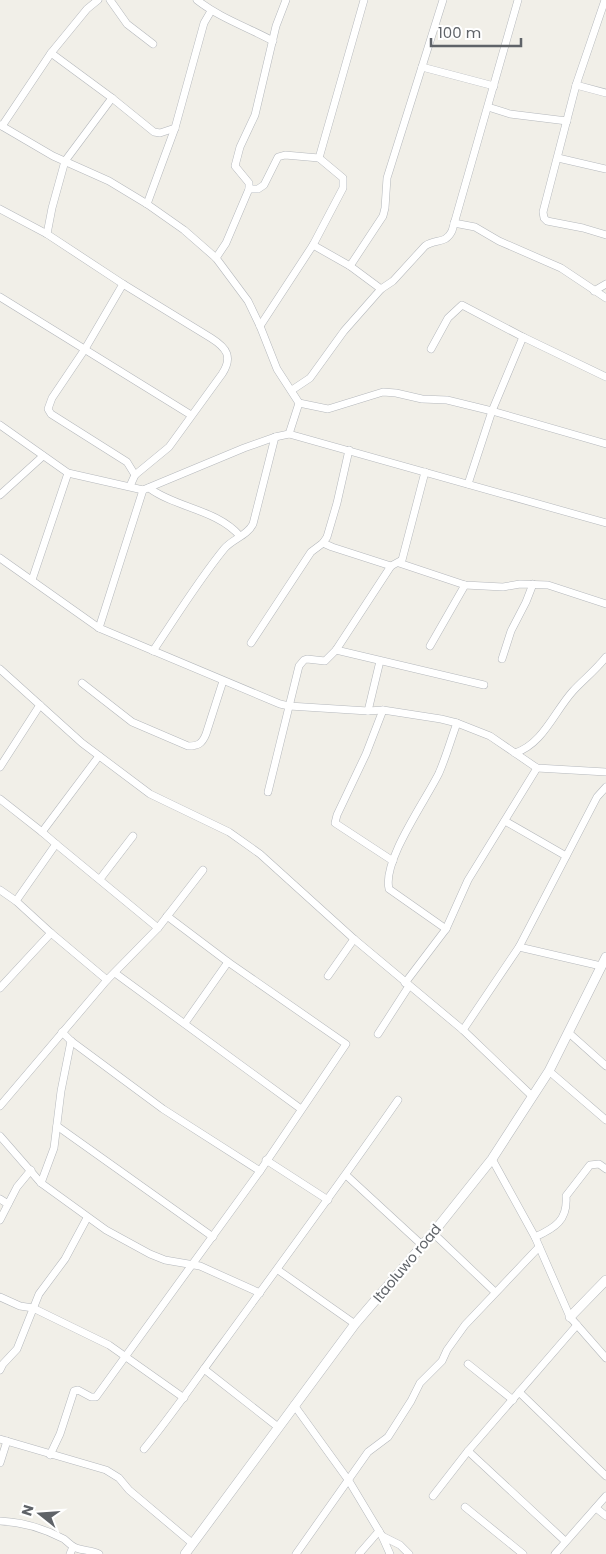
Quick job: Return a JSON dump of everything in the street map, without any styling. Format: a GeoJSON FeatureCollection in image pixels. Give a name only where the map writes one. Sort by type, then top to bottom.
{"type":"FeatureCollection","features":[{"type":"Feature","properties":{"kind":"street"},"geometry":{"type":"LineString","coordinates":[[98,0],[87,9],[51,53],[1,126],[65,161],[109,181],[148,204],[184,230],[216,258],[248,301],[277,369],[299,403],[289,434]]}},
{"type":"Feature","properties":{"kind":"street"},"geometry":{"type":"LineString","coordinates":[[110,0],[127,24],[153,44]]}},
{"type":"Feature","properties":{"kind":"street"},"geometry":{"type":"LineString","coordinates":[[197,0],[211,11],[273,41]]}},
{"type":"Feature","properties":{"kind":"street"},"geometry":{"type":"LineString","coordinates":[[216,258],[226,243],[249,189],[249,183],[235,166],[236,159],[255,115],[276,26],[286,0]]}},
{"type":"Feature","properties":{"kind":"street"},"geometry":{"type":"LineString","coordinates":[[318,158],[364,0]]}},
{"type":"Feature","properties":{"kind":"street"},"geometry":{"type":"LineString","coordinates":[[350,266],[382,216],[385,208],[387,178],[443,0]]}},
{"type":"Feature","properties":{"kind":"street"},"geometry":{"type":"LineString","coordinates":[[292,390],[310,378],[344,331],[381,289],[393,281],[425,246],[431,242],[449,238],[518,0]]}},
{"type":"Feature","properties":{"kind":"street"},"geometry":{"type":"LineString","coordinates":[[604,0],[604,12],[576,85],[543,212],[547,222],[583,228],[606,235]]}},
{"type":"Feature","properties":{"kind":"street"},"geometry":{"type":"LineString","coordinates":[[148,204],[175,128],[204,22],[211,11]]}},
{"type":"Feature","properties":{"kind":"street"},"geometry":{"type":"LineString","coordinates":[[51,53],[154,132],[160,133],[175,128]]}},
{"type":"Feature","properties":{"kind":"street"},"geometry":{"type":"LineString","coordinates":[[422,67],[494,86]]}},
{"type":"Feature","properties":{"kind":"street"},"geometry":{"type":"LineString","coordinates":[[576,85],[606,93]]}},
{"type":"Feature","properties":{"kind":"street"},"geometry":{"type":"LineString","coordinates":[[47,234],[65,161],[112,98]]}},
{"type":"Feature","properties":{"kind":"street"},"geometry":{"type":"LineString","coordinates":[[488,107],[510,114],[567,122]]}},
{"type":"Feature","properties":{"kind":"street"},"geometry":{"type":"LineString","coordinates":[[249,189],[258,189],[264,185],[278,157],[285,155],[318,158],[344,178],[343,188],[313,245],[260,326]]}},
{"type":"Feature","properties":{"kind":"street"},"geometry":{"type":"LineString","coordinates":[[558,158],[606,169]]}},
{"type":"Feature","properties":{"kind":"street"},"geometry":{"type":"LineString","coordinates":[[0,209],[47,234],[123,284],[211,338],[226,351],[228,359],[226,367],[169,447],[134,475],[130,486]]}},
{"type":"Feature","properties":{"kind":"street"},"geometry":{"type":"LineString","coordinates":[[454,223],[475,227],[499,242],[560,268],[606,298]]}},
{"type":"Feature","properties":{"kind":"street"},"geometry":{"type":"LineString","coordinates":[[313,245],[350,266],[381,289]]}},
{"type":"Feature","properties":{"kind":"street"},"geometry":{"type":"LineString","coordinates":[[123,284],[85,349],[52,398],[48,409],[51,414],[127,462],[134,475]]}},
{"type":"Feature","properties":{"kind":"street"},"geometry":{"type":"LineString","coordinates":[[594,291],[606,284]]}},
{"type":"Feature","properties":{"kind":"street"},"geometry":{"type":"LineString","coordinates":[[0,297],[191,415]]}},
{"type":"Feature","properties":{"kind":"street"},"geometry":{"type":"LineString","coordinates":[[431,349],[448,318],[462,305],[522,337],[606,377]]}},
{"type":"Feature","properties":{"kind":"street"},"geometry":{"type":"LineString","coordinates":[[468,484],[492,411],[522,337]]}},
{"type":"Feature","properties":{"kind":"street"},"geometry":{"type":"LineString","coordinates":[[299,403],[328,409],[389,392],[422,399],[447,400],[606,444]]}},
{"type":"Feature","properties":{"kind":"street"},"geometry":{"type":"LineString","coordinates":[[0,425],[68,473],[146,489],[210,515],[233,528],[240,536]]}},
{"type":"Feature","properties":{"kind":"street"},"geometry":{"type":"LineString","coordinates":[[100,628],[146,489],[274,437],[289,434],[606,522]]}},
{"type":"Feature","properties":{"kind":"street"},"geometry":{"type":"LineString","coordinates":[[153,651],[204,575],[226,547],[250,530],[274,437]]}},
{"type":"Feature","properties":{"kind":"street"},"geometry":{"type":"LineString","coordinates":[[251,643],[311,552],[324,543],[337,503],[349,450]]}},
{"type":"Feature","properties":{"kind":"street"},"geometry":{"type":"LineString","coordinates":[[0,495],[43,456]]}},
{"type":"Feature","properties":{"kind":"street"},"geometry":{"type":"LineString","coordinates":[[268,792],[301,663],[307,660],[325,661],[336,650],[391,566],[399,563],[404,556],[425,472]]}},
{"type":"Feature","properties":{"kind":"street"},"geometry":{"type":"LineString","coordinates":[[32,580],[68,473]]}},
{"type":"Feature","properties":{"kind":"street"},"geometry":{"type":"LineString","coordinates":[[324,543],[391,566]]}},
{"type":"Feature","properties":{"kind":"street"},"geometry":{"type":"LineString","coordinates":[[0,558],[100,628],[223,681],[289,706],[368,711],[383,710],[457,723],[490,736],[537,768],[606,772]]}},
{"type":"Feature","properties":{"kind":"street"},"geometry":{"type":"LineString","coordinates":[[399,563],[465,585],[502,587],[520,584],[548,585],[606,604]]}},
{"type":"Feature","properties":{"kind":"street"},"geometry":{"type":"LineString","coordinates":[[502,659],[511,631],[533,584]]}},
{"type":"Feature","properties":{"kind":"street"},"geometry":{"type":"LineString","coordinates":[[430,646],[465,585]]}},
{"type":"Feature","properties":{"kind":"street"},"geometry":{"type":"LineString","coordinates":[[336,650],[484,685]]}},
{"type":"Feature","properties":{"kind":"street"},"geometry":{"type":"LineString","coordinates":[[515,753],[526,750],[539,738],[573,692],[598,668],[606,657]]}},
{"type":"Feature","properties":{"kind":"street"},"geometry":{"type":"LineString","coordinates":[[368,711],[380,661]]}},
{"type":"Feature","properties":{"kind":"street"},"geometry":{"type":"LineString","coordinates":[[0,669],[99,756],[150,794],[229,832],[252,849],[354,939],[463,1030],[532,1096]]}},
{"type":"Feature","properties":{"kind":"street"},"geometry":{"type":"LineString","coordinates":[[82,683],[132,722],[188,746],[197,746],[203,742],[223,681]]}},
{"type":"Feature","properties":{"kind":"street"},"geometry":{"type":"LineString","coordinates":[[0,767],[40,705]]}},
{"type":"Feature","properties":{"kind":"street"},"geometry":{"type":"LineString","coordinates":[[383,710],[366,754],[337,814],[335,823],[393,861]]}},
{"type":"Feature","properties":{"kind":"street"},"geometry":{"type":"LineString","coordinates":[[446,929],[389,889],[388,884],[393,861],[412,821],[439,773],[457,723]]}},
{"type":"Feature","properties":{"kind":"street"},"geometry":{"type":"LineString","coordinates":[[42,832],[99,756]]}},
{"type":"Feature","properties":{"kind":"street"},"geometry":{"type":"LineString","coordinates":[[378,1034],[407,984],[446,929],[468,880],[537,768]]}},
{"type":"Feature","properties":{"kind":"street"},"geometry":{"type":"LineString","coordinates":[[463,1030],[519,947],[597,796],[606,787]]}},
{"type":"Feature","properties":{"kind":"street"},"geometry":{"type":"LineString","coordinates":[[0,799],[158,928]]}},
{"type":"Feature","properties":{"kind":"street"},"geometry":{"type":"LineString","coordinates":[[505,821],[566,856]]}},
{"type":"Feature","properties":{"kind":"street"},"geometry":{"type":"LineString","coordinates":[[100,879],[133,836]]}},
{"type":"Feature","properties":{"kind":"street"},"geometry":{"type":"LineString","coordinates":[[16,902],[56,844]]}},
{"type":"Feature","properties":{"kind":"street"},"geometry":{"type":"LineString","coordinates":[[0,1106],[107,980],[158,928],[203,870]]}},
{"type":"Feature","properties":{"kind":"street"},"geometry":{"type":"LineString","coordinates":[[0,890],[107,980]]}},
{"type":"Feature","properties":{"kind":"street"},"geometry":{"type":"LineString","coordinates":[[50,1454],[60,1434],[74,1391],[78,1390],[91,1397],[96,1397],[260,1171],[346,1044],[228,962],[167,916]]}},
{"type":"Feature","properties":{"kind":"street"},"geometry":{"type":"LineString","coordinates":[[0,988],[50,933]]}},
{"type":"Feature","properties":{"kind":"street"},"geometry":{"type":"LineString","coordinates":[[328,976],[354,939]]}},
{"type":"Feature","properties":{"kind":"street"},"geometry":{"type":"LineString","coordinates":[[519,947],[601,966]]}},
{"type":"Feature","properties":{"kind":"street","name":"Itaoluwo road"},"geometry":{"type":"LineString","coordinates":[[186,1554],[192,1543],[355,1324],[492,1159],[549,1071],[606,957]]}},
{"type":"Feature","properties":{"kind":"street"},"geometry":{"type":"LineString","coordinates":[[186,1023],[228,962]]}},
{"type":"Feature","properties":{"kind":"street"},"geometry":{"type":"LineString","coordinates":[[115,972],[301,1109]]}},
{"type":"Feature","properties":{"kind":"street"},"geometry":{"type":"LineString","coordinates":[[62,1032],[71,1042],[163,1109],[260,1171]]}},
{"type":"Feature","properties":{"kind":"street"},"geometry":{"type":"LineString","coordinates":[[569,1033],[606,1066]]}},
{"type":"Feature","properties":{"kind":"street"},"geometry":{"type":"LineString","coordinates":[[41,1183],[54,1148],[61,1091],[71,1042]]}},
{"type":"Feature","properties":{"kind":"street"},"geometry":{"type":"LineString","coordinates":[[549,1071],[606,1120]]}},
{"type":"Feature","properties":{"kind":"street"},"geometry":{"type":"LineString","coordinates":[[144,1449],[278,1270],[398,1100]]}},
{"type":"Feature","properties":{"kind":"street"},"geometry":{"type":"LineString","coordinates":[[57,1126],[213,1237]]}},
{"type":"Feature","properties":{"kind":"street"},"geometry":{"type":"LineString","coordinates":[[0,1136],[41,1183],[106,1230],[150,1254],[165,1260],[200,1266],[260,1293]]}},
{"type":"Feature","properties":{"kind":"street"},"geometry":{"type":"LineString","coordinates":[[492,1159],[535,1237],[570,1317],[606,1358]]}},
{"type":"Feature","properties":{"kind":"street"},"geometry":{"type":"LineString","coordinates":[[266,1160],[328,1200]]}},
{"type":"Feature","properties":{"kind":"street"},"geometry":{"type":"LineString","coordinates":[[535,1237],[552,1230],[559,1222],[567,1207],[566,1196],[590,1165],[599,1164],[606,1169]]}},
{"type":"Feature","properties":{"kind":"street"},"geometry":{"type":"LineString","coordinates":[[0,1220],[17,1186],[31,1170]]}},
{"type":"Feature","properties":{"kind":"street"},"geometry":{"type":"LineString","coordinates":[[346,1175],[422,1245]]}},
{"type":"Feature","properties":{"kind":"street"},"geometry":{"type":"LineString","coordinates":[[0,1199],[8,1204]]}},
{"type":"Feature","properties":{"kind":"street"},"geometry":{"type":"LineString","coordinates":[[0,1370],[17,1349],[39,1294],[64,1259],[87,1218]]}},
{"type":"Feature","properties":{"kind":"street"},"geometry":{"type":"LineString","coordinates":[[432,1233],[496,1292]]}},
{"type":"Feature","properties":{"kind":"street"},"geometry":{"type":"LineString","coordinates":[[296,1554],[368,1452],[388,1437],[424,1377],[436,1368],[465,1325],[539,1247]]}},
{"type":"Feature","properties":{"kind":"street"},"geometry":{"type":"LineString","coordinates":[[278,1270],[355,1324]]}},
{"type":"Feature","properties":{"kind":"street"},"geometry":{"type":"LineString","coordinates":[[570,1317],[606,1280]]}},
{"type":"Feature","properties":{"kind":"street"},"geometry":{"type":"LineString","coordinates":[[0,1297],[20,1306],[33,1308],[109,1344],[184,1398]]}},
{"type":"Feature","properties":{"kind":"street"},"geometry":{"type":"LineString","coordinates":[[433,1496],[468,1451],[577,1325]]}},
{"type":"Feature","properties":{"kind":"street"},"geometry":{"type":"LineString","coordinates":[[468,1364],[512,1400]]}},
{"type":"Feature","properties":{"kind":"street"},"geometry":{"type":"LineString","coordinates":[[204,1369],[278,1427]]}},
{"type":"Feature","properties":{"kind":"street"},"geometry":{"type":"LineString","coordinates":[[519,1392],[606,1476]]}},
{"type":"Feature","properties":{"kind":"street"},"geometry":{"type":"LineString","coordinates":[[294,1405],[349,1481],[380,1533],[390,1554]]}},
{"type":"Feature","properties":{"kind":"street"},"geometry":{"type":"LineString","coordinates":[[0,1463],[3,1440],[106,1470],[115,1474],[129,1490],[192,1543]]}},
{"type":"Feature","properties":{"kind":"street"},"geometry":{"type":"LineString","coordinates":[[468,1451],[565,1541]]}},
{"type":"Feature","properties":{"kind":"street"},"geometry":{"type":"LineString","coordinates":[[555,1554],[606,1496]]}},
{"type":"Feature","properties":{"kind":"street"},"geometry":{"type":"LineString","coordinates":[[465,1507],[523,1554]]}},
{"type":"Feature","properties":{"kind":"street"},"geometry":{"type":"LineString","coordinates":[[596,1508],[606,1516]]}},
{"type":"Feature","properties":{"kind":"street"},"geometry":{"type":"LineString","coordinates":[[0,1521],[35,1527],[62,1538],[72,1551],[92,1551],[99,1554]]}},
{"type":"Feature","properties":{"kind":"street"},"geometry":{"type":"LineString","coordinates":[[359,1554],[380,1533]]}},
{"type":"Feature","properties":{"kind":"street"},"geometry":{"type":"LineString","coordinates":[[380,1533],[400,1545],[409,1554]]}}]}
